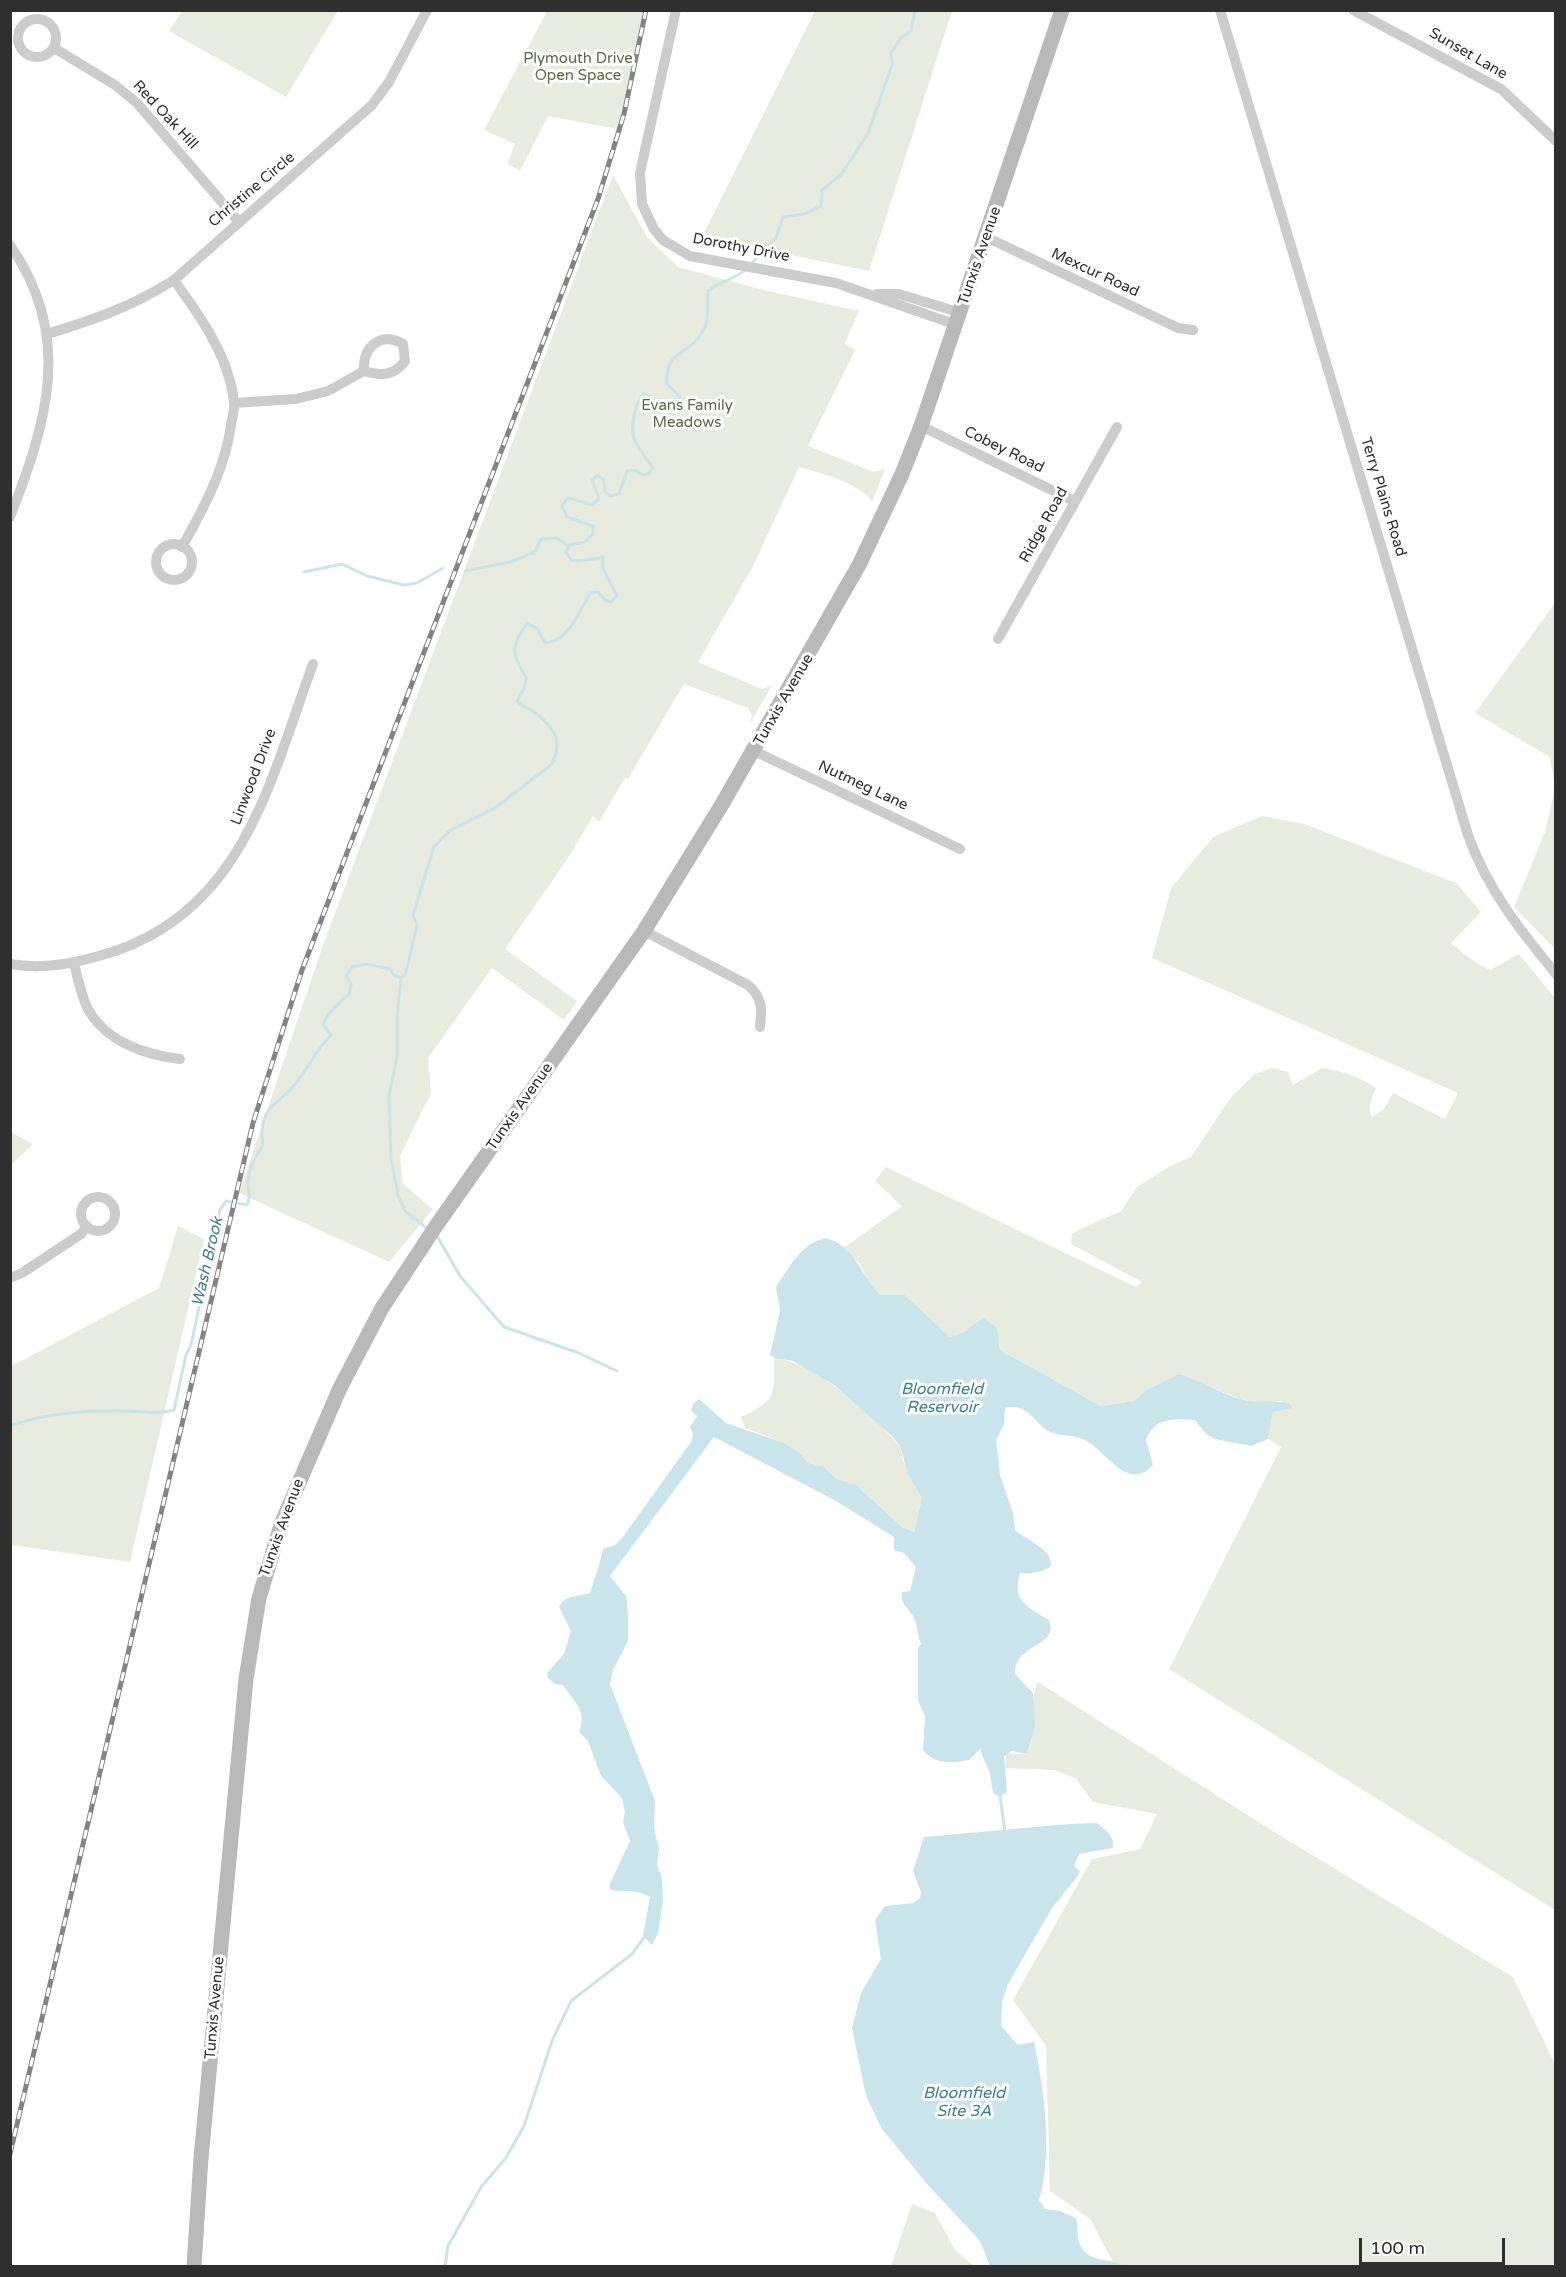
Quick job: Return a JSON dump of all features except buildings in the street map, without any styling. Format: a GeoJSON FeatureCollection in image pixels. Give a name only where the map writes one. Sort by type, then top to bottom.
{"type":"FeatureCollection","features":[{"type":"Feature","properties":{"kind":"main road","name":"Tunxis Avenue"},"geometry":{"type":"LineString","coordinates":[[194,2266],[201,2158],[246,1679],[259,1598],[282,1522],[343,1382],[382,1308],[432,1232],[644,931],[754,751],[859,565],[902,474],[921,426],[987,237],[1062,10]]}},
{"type":"Feature","properties":{"kind":"street","name":"Christine Circle"},"geometry":{"type":"LineString","coordinates":[[47,334],[104,317],[138,303],[174,280],[238,221],[372,105],[389,82],[427,10]]}},
{"type":"Feature","properties":{"kind":"street","name":"Dorothy Drive"},"geometry":{"type":"LineString","coordinates":[[676,10],[640,173],[642,204],[654,229],[676,250],[690,256],[806,276],[874,294],[895,305],[959,319]]}},
{"type":"Feature","properties":{"kind":"street","name":"Terry Plains Road"},"geometry":{"type":"LineString","coordinates":[[1220,10],[1477,861],[1515,925],[1556,974]]}},
{"type":"Feature","properties":{"kind":"street","name":"Sunset Lane"},"geometry":{"type":"LineString","coordinates":[[1353,10],[1374,19],[1501,89],[1556,141]]}},
{"type":"Feature","properties":{"kind":"street","name":"Red Oak Hill"},"geometry":{"type":"LineString","coordinates":[[54,48],[116,85],[137,103],[238,221]]}},
{"type":"Feature","properties":{"kind":"street","name":"Mexcur Road"},"geometry":{"type":"LineString","coordinates":[[987,237],[1178,328],[1193,330]]}},
{"type":"Feature","properties":{"kind":"street"},"geometry":{"type":"LineString","coordinates":[[10,245],[27,273],[47,334],[45,415],[36,451],[10,517]]}},
{"type":"Feature","properties":{"kind":"street"},"geometry":{"type":"LineString","coordinates":[[174,280],[207,326],[223,362],[234,403],[224,463],[213,490],[182,547]]}},
{"type":"Feature","properties":{"kind":"street"},"geometry":{"type":"LineString","coordinates":[[234,403],[296,399],[328,391],[364,371]]}},
{"type":"Feature","properties":{"kind":"street","name":"Cobey Road"},"geometry":{"type":"LineString","coordinates":[[921,426],[1074,501]]}},
{"type":"Feature","properties":{"kind":"street","name":"Ridge Road"},"geometry":{"type":"LineString","coordinates":[[998,639],[1117,427]]}},
{"type":"Feature","properties":{"kind":"street","name":"Linwood Drive"},"geometry":{"type":"LineString","coordinates":[[10,964],[74,964],[132,946],[159,931],[191,907],[217,883],[254,825],[313,664]]}},
{"type":"Feature","properties":{"kind":"street","name":"Nutmeg Lane"},"geometry":{"type":"LineString","coordinates":[[754,751],[960,849]]}},
{"type":"Feature","properties":{"kind":"street"},"geometry":{"type":"LineString","coordinates":[[644,931],[759,994],[762,1008],[760,1027]]}},
{"type":"Feature","properties":{"kind":"street"},"geometry":{"type":"LineString","coordinates":[[74,964],[87,1008],[97,1022],[128,1046],[153,1056],[180,1059]]}},
{"type":"Feature","properties":{"kind":"street"},"geometry":{"type":"LineString","coordinates":[[10,1278],[22,1273],[81,1234],[87,1226]]}},
{"type":"Feature","properties":{"kind":"green space"},"geometry":{"type":"Polygon","coordinates":[[[183,10],[338,11],[286,97],[169,31],[183,10]]]}},
{"type":"Feature","properties":{"kind":"green space","name":"Plymouth Drive Open Space"},"geometry":{"type":"Polygon","coordinates":[[[547,11],[646,11],[618,129],[548,116],[520,171],[507,164],[515,144],[484,130],[547,11]]]}},
{"type":"Feature","properties":{"kind":"green space"},"geometry":{"type":"Polygon","coordinates":[[[815,11],[952,11],[869,271],[702,237],[815,11]]]}},
{"type":"Feature","properties":{"kind":"green space","name":"Evans Family Meadows"},"geometry":{"type":"Polygon","coordinates":[[[613,175],[647,237],[678,267],[768,291],[859,311],[845,343],[855,350],[808,446],[874,472],[885,469],[872,502],[850,484],[799,467],[752,568],[698,662],[762,689],[772,685],[749,725],[752,715],[748,708],[684,684],[628,779],[625,778],[599,822],[593,816],[568,858],[505,949],[577,1001],[564,1020],[492,968],[428,1058],[431,1093],[400,1156],[403,1184],[433,1209],[389,1262],[239,1193],[322,948],[613,175]]]}},
{"type":"Feature","properties":{"kind":"green space"},"geometry":{"type":"Polygon","coordinates":[[[1555,603],[1555,787],[1550,757],[1475,713],[1555,603]]]}},
{"type":"Feature","properties":{"kind":"green space"},"geometry":{"type":"Polygon","coordinates":[[[1555,787],[1555,949],[1514,907],[1545,832],[1555,787]]]}},
{"type":"Feature","properties":{"kind":"green space"},"geometry":{"type":"Polygon","coordinates":[[[1262,816],[1304,824],[1456,883],[1481,912],[1451,943],[1472,960],[1490,970],[1519,954],[1555,998],[1555,1910],[1169,1669],[1281,1447],[1268,1439],[1273,1412],[1280,1409],[1281,1401],[1257,1403],[1241,1399],[1178,1374],[1146,1390],[1134,1401],[1101,1406],[1000,1350],[999,1340],[967,1329],[958,1336],[949,1338],[905,1295],[880,1295],[871,1287],[860,1264],[842,1249],[902,1206],[875,1181],[886,1167],[1136,1287],[1142,1282],[1071,1244],[1072,1233],[1121,1211],[1137,1187],[1170,1166],[1191,1157],[1231,1097],[1255,1074],[1271,1068],[1288,1072],[1293,1085],[1322,1068],[1337,1071],[1357,1077],[1376,1088],[1370,1106],[1372,1117],[1384,1109],[1393,1093],[1445,1119],[1458,1093],[1152,958],[1171,888],[1213,837],[1262,816]]]}},
{"type":"Feature","properties":{"kind":"green space"},"geometry":{"type":"Polygon","coordinates":[[[11,1132],[33,1144],[11,1165],[11,1132]]]}},
{"type":"Feature","properties":{"kind":"green space"},"geometry":{"type":"Polygon","coordinates":[[[178,1226],[204,1239],[130,1562],[11,1545],[11,1365],[159,1288],[178,1226]]]}},
{"type":"Feature","properties":{"kind":"green space"},"geometry":{"type":"Polygon","coordinates":[[[774,1358],[789,1361],[824,1379],[875,1420],[900,1446],[903,1460],[922,1498],[914,1532],[902,1527],[856,1485],[837,1479],[822,1466],[808,1463],[799,1452],[784,1443],[745,1428],[741,1417],[761,1406],[771,1395],[774,1381],[774,1358]]]}},
{"type":"Feature","properties":{"kind":"green space"},"geometry":{"type":"Polygon","coordinates":[[[1038,1682],[1276,1833],[1513,1977],[1555,2064],[1555,2266],[1115,2266],[1090,2219],[1050,2191],[1046,2046],[1013,2000],[1092,1859],[1140,1849],[1157,1814],[1093,1802],[1076,1779],[1055,1770],[1005,1768],[1006,1753],[1027,1754],[1032,1736],[1033,1700],[1038,1682]]]}},
{"type":"Feature","properties":{"kind":"green space"},"geometry":{"type":"Polygon","coordinates":[[[912,2204],[935,2213],[955,2250],[974,2266],[891,2266],[912,2204]]]}},
{"type":"Feature","properties":{"kind":"water","name":"Bloomfield Reservoir"},"geometry":{"type":"Polygon","coordinates":[[[826,1238],[836,1242],[851,1255],[880,1295],[905,1295],[949,1337],[963,1332],[984,1318],[997,1328],[1000,1350],[1101,1406],[1134,1401],[1146,1390],[1178,1374],[1244,1400],[1290,1404],[1292,1408],[1273,1412],[1268,1439],[1251,1446],[1215,1439],[1206,1434],[1195,1420],[1179,1419],[1159,1423],[1146,1440],[1153,1465],[1144,1472],[1135,1474],[1117,1467],[1085,1440],[1052,1433],[1025,1410],[1005,1408],[1004,1424],[996,1440],[1000,1475],[1013,1513],[1015,1530],[1048,1554],[1051,1566],[1040,1572],[1020,1573],[1018,1590],[1024,1603],[1049,1620],[1051,1629],[1044,1640],[1025,1653],[1016,1665],[1015,1674],[1033,1693],[1035,1727],[1027,1754],[1012,1751],[1004,1756],[1007,1792],[1000,1797],[993,1793],[990,1774],[980,1749],[969,1760],[950,1762],[938,1761],[923,1750],[925,1717],[918,1700],[918,1648],[921,1644],[915,1619],[903,1602],[902,1596],[902,1592],[910,1591],[916,1567],[904,1553],[894,1550],[894,1537],[836,1501],[714,1437],[610,1576],[626,1596],[628,1641],[613,1670],[610,1684],[655,1801],[654,1829],[659,1849],[657,1864],[662,1879],[663,1900],[658,1933],[652,1945],[643,1936],[650,1897],[634,1892],[611,1890],[609,1886],[630,1841],[623,1822],[625,1812],[622,1798],[601,1776],[588,1741],[579,1732],[582,1718],[578,1707],[563,1685],[555,1684],[548,1678],[547,1673],[564,1654],[571,1631],[559,1607],[569,1598],[590,1593],[603,1549],[615,1545],[623,1537],[691,1442],[693,1435],[690,1427],[697,1416],[691,1411],[693,1404],[699,1399],[726,1423],[784,1443],[799,1452],[808,1463],[822,1466],[837,1479],[856,1485],[902,1527],[914,1532],[922,1498],[908,1474],[900,1446],[892,1436],[834,1385],[793,1361],[774,1358],[770,1355],[780,1311],[776,1287],[791,1264],[809,1245],[826,1238]]]}},
{"type":"Feature","properties":{"kind":"water","name":"Bloomfield Site 3A"},"geometry":{"type":"Polygon","coordinates":[[[1097,1823],[1111,1837],[1113,1848],[1079,1854],[1074,1866],[1080,1871],[1077,1877],[1052,1908],[1008,1984],[1002,2002],[1001,2026],[1018,2045],[1034,2042],[1046,2121],[1046,2163],[1039,2200],[1045,2209],[1060,2211],[1076,2218],[1079,2242],[1087,2254],[1123,2266],[990,2266],[980,2241],[928,2185],[882,2129],[866,2096],[852,2028],[861,1993],[881,1959],[875,1920],[885,1906],[913,1903],[920,1898],[921,1892],[913,1871],[924,1837],[1097,1823]]]}},
{"type":"Feature","properties":{"kind":"waterway","name":"Wash Brook"},"geometry":{"type":"LineString","coordinates":[[750,265],[776,238],[783,217],[804,214],[821,206],[822,190],[841,175],[868,133],[892,65],[891,53],[900,39],[911,31],[915,10]]}},
{"type":"Feature","properties":{"kind":"waterway","name":"Wash Brook"},"geometry":{"type":"LineString","coordinates":[[10,1426],[37,1418],[68,1413],[174,1410],[186,1355],[191,1345],[220,1210],[226,1201],[247,1205],[249,1176],[253,1162],[263,1145],[262,1132],[266,1114],[297,1082],[331,1035],[323,1024],[329,1013],[350,993],[351,984],[346,976],[352,967],[366,964],[390,969],[394,975],[401,978],[406,973],[417,924],[413,915],[434,847],[449,831],[495,808],[552,764],[557,741],[551,728],[533,711],[517,701],[525,686],[526,677],[516,657],[518,638],[527,624],[537,628],[545,643],[553,641],[567,631],[590,593],[598,592],[605,600],[611,602],[617,596],[603,568],[603,557],[572,561],[566,552],[570,545],[585,542],[593,534],[593,526],[567,517],[562,506],[568,498],[592,505],[599,499],[592,480],[597,475],[604,480],[605,491],[610,496],[619,494],[627,471],[635,470],[643,475],[649,473],[653,468],[634,439],[633,422],[638,404],[643,394],[650,396],[655,410],[660,412],[668,413],[678,406],[680,397],[667,384],[670,365],[673,359],[696,341],[705,329],[708,291],[745,270]]}},
{"type":"Feature","properties":{"kind":"waterway"},"geometry":{"type":"LineString","coordinates":[[465,571],[510,562],[535,552],[541,539],[557,538],[569,546]]}},
{"type":"Feature","properties":{"kind":"waterway"},"geometry":{"type":"LineString","coordinates":[[304,572],[342,564],[367,576],[404,585],[417,583],[443,568]]}},
{"type":"Feature","properties":{"kind":"waterway"},"geometry":{"type":"LineString","coordinates":[[401,978],[397,1018],[397,1057],[389,1096],[391,1158],[398,1195],[405,1211],[429,1230]]}},
{"type":"Feature","properties":{"kind":"waterway"},"geometry":{"type":"LineString","coordinates":[[437,1236],[460,1276],[504,1327],[579,1353],[617,1371]]}},
{"type":"Feature","properties":{"kind":"waterway"},"geometry":{"type":"LineString","coordinates":[[1000,1795],[1005,1833]]}},
{"type":"Feature","properties":{"kind":"waterway"},"geometry":{"type":"LineString","coordinates":[[445,2266],[448,2246],[481,2187],[505,2159],[524,2126],[552,2041],[571,2001],[632,1954],[645,1936]]}},
{"type":"Feature","properties":{"kind":"railway"},"geometry":{"type":"LineString","coordinates":[[10,2154],[253,1123],[302,970],[598,199],[624,114],[646,10]]}}]}
